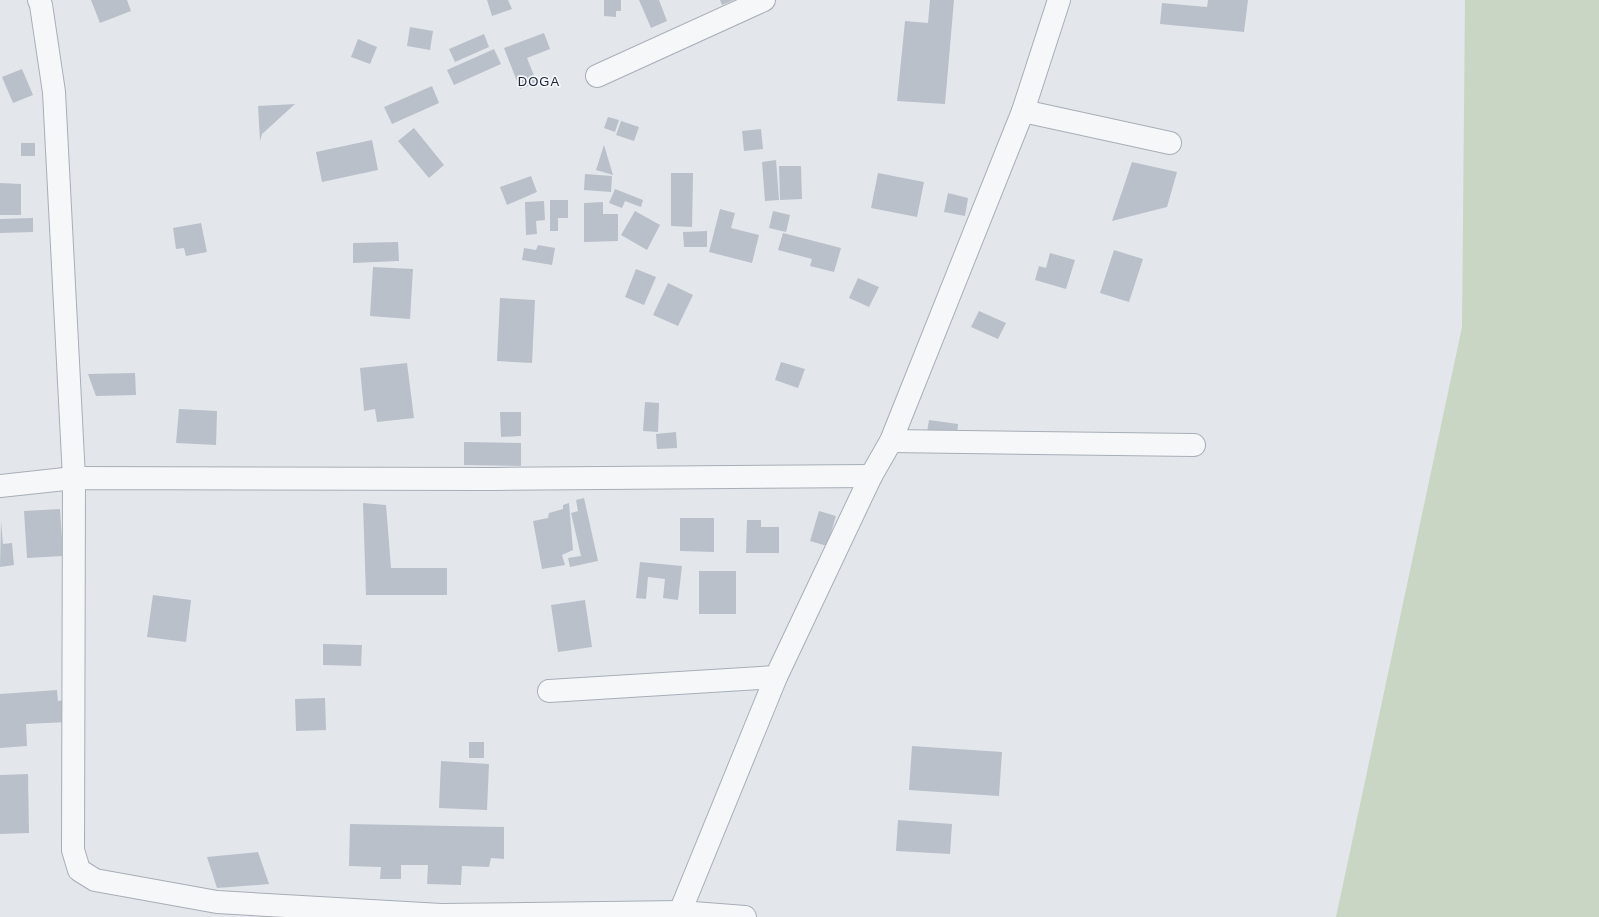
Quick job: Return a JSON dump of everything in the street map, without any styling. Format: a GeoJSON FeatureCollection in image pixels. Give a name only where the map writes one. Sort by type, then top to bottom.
{"type":"FeatureCollection","features":[{"type":"Feature","properties":{"kind":"street"},"geometry":{"type":"LineString","coordinates":[[39,0],[54,92],[74,478],[73,850],[79,870],[96,880],[217,902],[441,915],[679,915],[745,917]]}},
{"type":"Feature","properties":{"kind":"street"},"geometry":{"type":"LineString","coordinates":[[597,76],[764,0]]}},
{"type":"Feature","properties":{"kind":"street"},"geometry":{"type":"LineString","coordinates":[[679,915],[776,677],[871,476],[891,441],[1023,111],[1059,0]]}},
{"type":"Feature","properties":{"kind":"street"},"geometry":{"type":"LineString","coordinates":[[1023,111],[1170,143]]}},
{"type":"Feature","properties":{"kind":"street"},"geometry":{"type":"LineString","coordinates":[[891,441],[1194,445]]}},
{"type":"Feature","properties":{"kind":"street"},"geometry":{"type":"LineString","coordinates":[[0,486],[74,478],[492,479],[871,476]]}},
{"type":"Feature","properties":{"kind":"street"},"geometry":{"type":"LineString","coordinates":[[549,691],[776,677]]}},
{"type":"Feature","properties":{"kind":"green space"},"geometry":{"type":"Polygon","coordinates":[[[1465,0],[1599,0],[1599,917],[1336,917],[1462,327],[1465,0]]]}},
{"type":"Feature","properties":{"kind":"building"},"geometry":{"type":"Polygon","coordinates":[[[91,0],[127,0],[131,11],[100,23],[91,0]]]}},
{"type":"Feature","properties":{"kind":"building"},"geometry":{"type":"Polygon","coordinates":[[[487,0],[508,0],[512,9],[492,16],[487,0]]]}},
{"type":"Feature","properties":{"kind":"building"},"geometry":{"type":"Polygon","coordinates":[[[604,0],[621,0],[621,11],[616,11],[616,17],[604,16],[604,0]]]}},
{"type":"Feature","properties":{"kind":"building"},"geometry":{"type":"Polygon","coordinates":[[[639,0],[659,0],[667,21],[651,28],[639,0]]]}},
{"type":"Feature","properties":{"kind":"building"},"geometry":{"type":"Polygon","coordinates":[[[720,0],[734,0],[722,5],[720,0]]]}},
{"type":"Feature","properties":{"kind":"building"},"geometry":{"type":"Polygon","coordinates":[[[930,0],[954,0],[945,104],[897,101],[905,21],[928,23],[930,0]]]}},
{"type":"Feature","properties":{"kind":"building"},"geometry":{"type":"Polygon","coordinates":[[[1208,0],[1248,0],[1244,32],[1160,24],[1162,3],[1207,7],[1208,0]]]}},
{"type":"Feature","properties":{"kind":"building"},"geometry":{"type":"Polygon","coordinates":[[[410,27],[433,31],[430,50],[407,46],[410,27]]]}},
{"type":"Feature","properties":{"kind":"building"},"geometry":{"type":"Polygon","coordinates":[[[544,33],[550,49],[527,58],[537,83],[520,89],[504,48],[544,33]]]}},
{"type":"Feature","properties":{"kind":"building"},"geometry":{"type":"Polygon","coordinates":[[[484,34],[489,47],[455,62],[449,49],[484,34]]]}},
{"type":"Feature","properties":{"kind":"building"},"geometry":{"type":"Polygon","coordinates":[[[358,39],[377,47],[370,64],[351,57],[358,39]]]}},
{"type":"Feature","properties":{"kind":"building"},"geometry":{"type":"Polygon","coordinates":[[[494,49],[501,64],[454,85],[447,70],[494,49]]]}},
{"type":"Feature","properties":{"kind":"building"},"geometry":{"type":"Polygon","coordinates":[[[22,69],[33,95],[13,103],[2,77],[22,69]]]}},
{"type":"Feature","properties":{"kind":"building"},"geometry":{"type":"Polygon","coordinates":[[[432,86],[439,103],[392,124],[384,107],[432,86]]]}},
{"type":"Feature","properties":{"kind":"building"},"geometry":{"type":"Polygon","coordinates":[[[295,104],[262,134],[260,141],[258,106],[295,104]]]}},
{"type":"Feature","properties":{"kind":"building"},"geometry":{"type":"Polygon","coordinates":[[[608,117],[619,120],[615,132],[604,128],[608,117]]]}},
{"type":"Feature","properties":{"kind":"building"},"geometry":{"type":"Polygon","coordinates":[[[621,121],[639,127],[634,141],[616,135],[621,121]]]}},
{"type":"Feature","properties":{"kind":"building"},"geometry":{"type":"Polygon","coordinates":[[[414,128],[444,165],[429,178],[398,141],[414,128]]]}},
{"type":"Feature","properties":{"kind":"building"},"geometry":{"type":"Polygon","coordinates":[[[761,129],[763,149],[744,151],[742,131],[761,129]]]}},
{"type":"Feature","properties":{"kind":"building"},"geometry":{"type":"Polygon","coordinates":[[[372,140],[378,170],[322,182],[316,152],[372,140]]]}},
{"type":"Feature","properties":{"kind":"building"},"geometry":{"type":"Polygon","coordinates":[[[21,143],[35,143],[35,156],[21,156],[21,143]]]}},
{"type":"Feature","properties":{"kind":"building"},"geometry":{"type":"Polygon","coordinates":[[[604,145],[613,175],[596,170],[604,145]]]}},
{"type":"Feature","properties":{"kind":"building"},"geometry":{"type":"Polygon","coordinates":[[[776,160],[779,200],[765,201],[762,162],[776,160]]]}},
{"type":"Feature","properties":{"kind":"building"},"geometry":{"type":"Polygon","coordinates":[[[1132,162],[1177,172],[1167,207],[1112,221],[1132,162]]]}},
{"type":"Feature","properties":{"kind":"building"},"geometry":{"type":"Polygon","coordinates":[[[779,166],[801,166],[802,199],[780,200],[779,166]]]}},
{"type":"Feature","properties":{"kind":"building"},"geometry":{"type":"Polygon","coordinates":[[[671,173],[693,173],[692,227],[671,226],[671,173]]]}},
{"type":"Feature","properties":{"kind":"building"},"geometry":{"type":"Polygon","coordinates":[[[878,173],[924,182],[917,217],[871,208],[878,173]]]}},
{"type":"Feature","properties":{"kind":"building"},"geometry":{"type":"Polygon","coordinates":[[[585,174],[612,176],[611,192],[584,190],[585,174]]]}},
{"type":"Feature","properties":{"kind":"building"},"geometry":{"type":"Polygon","coordinates":[[[531,176],[537,192],[507,205],[500,187],[531,176]]]}},
{"type":"Feature","properties":{"kind":"building"},"geometry":{"type":"Polygon","coordinates":[[[0,183],[21,184],[21,215],[0,215],[0,183]]]}},
{"type":"Feature","properties":{"kind":"building"},"geometry":{"type":"Polygon","coordinates":[[[615,189],[643,200],[641,207],[625,201],[622,208],[609,203],[615,189]]]}},
{"type":"Feature","properties":{"kind":"building"},"geometry":{"type":"Polygon","coordinates":[[[948,193],[968,198],[965,216],[944,212],[948,193]]]}},
{"type":"Feature","properties":{"kind":"building"},"geometry":{"type":"Polygon","coordinates":[[[550,200],[568,200],[568,218],[558,218],[558,231],[550,231],[550,200]]]}},
{"type":"Feature","properties":{"kind":"building"},"geometry":{"type":"Polygon","coordinates":[[[544,201],[545,220],[536,221],[537,234],[526,235],[525,202],[544,201]]]}},
{"type":"Feature","properties":{"kind":"building"},"geometry":{"type":"Polygon","coordinates":[[[603,202],[603,214],[618,214],[618,241],[584,242],[584,203],[603,202]]]}},
{"type":"Feature","properties":{"kind":"building"},"geometry":{"type":"Polygon","coordinates":[[[720,209],[735,213],[731,228],[759,235],[752,263],[709,252],[720,209]]]}},
{"type":"Feature","properties":{"kind":"building"},"geometry":{"type":"Polygon","coordinates":[[[635,211],[660,225],[647,250],[621,235],[635,211]]]}},
{"type":"Feature","properties":{"kind":"building"},"geometry":{"type":"Polygon","coordinates":[[[773,211],[790,215],[786,232],[769,228],[773,211]]]}},
{"type":"Feature","properties":{"kind":"building"},"geometry":{"type":"Polygon","coordinates":[[[33,218],[33,232],[0,233],[0,219],[33,218]]]}},
{"type":"Feature","properties":{"kind":"building"},"geometry":{"type":"Polygon","coordinates":[[[201,223],[207,252],[186,256],[184,248],[176,249],[173,228],[201,223]]]}},
{"type":"Feature","properties":{"kind":"building"},"geometry":{"type":"Polygon","coordinates":[[[707,231],[707,247],[684,247],[683,232],[707,231]]]}},
{"type":"Feature","properties":{"kind":"building"},"geometry":{"type":"Polygon","coordinates":[[[783,233],[841,248],[834,272],[810,266],[812,259],[778,250],[783,233]]]}},
{"type":"Feature","properties":{"kind":"building"},"geometry":{"type":"Polygon","coordinates":[[[398,242],[399,261],[353,263],[353,243],[398,242]]]}},
{"type":"Feature","properties":{"kind":"building"},"geometry":{"type":"Polygon","coordinates":[[[538,245],[555,248],[552,265],[522,260],[524,248],[536,250],[538,245]]]}},
{"type":"Feature","properties":{"kind":"building"},"geometry":{"type":"Polygon","coordinates":[[[1114,250],[1143,259],[1129,302],[1100,293],[1114,250]]]}},
{"type":"Feature","properties":{"kind":"building"},"geometry":{"type":"Polygon","coordinates":[[[1050,253],[1075,260],[1066,289],[1035,280],[1039,266],[1046,268],[1050,253]]]}},
{"type":"Feature","properties":{"kind":"building"},"geometry":{"type":"Polygon","coordinates":[[[373,267],[413,269],[410,319],[370,316],[373,267]]]}},
{"type":"Feature","properties":{"kind":"building"},"geometry":{"type":"Polygon","coordinates":[[[636,269],[656,277],[644,305],[625,297],[636,269]]]}},
{"type":"Feature","properties":{"kind":"building"},"geometry":{"type":"Polygon","coordinates":[[[858,278],[879,287],[869,307],[849,298],[858,278]]]}},
{"type":"Feature","properties":{"kind":"building"},"geometry":{"type":"Polygon","coordinates":[[[668,283],[693,295],[678,326],[653,315],[668,283]]]}},
{"type":"Feature","properties":{"kind":"building"},"geometry":{"type":"Polygon","coordinates":[[[500,298],[535,300],[532,363],[497,361],[500,298]]]}},
{"type":"Feature","properties":{"kind":"building"},"geometry":{"type":"Polygon","coordinates":[[[979,311],[1006,323],[998,339],[971,327],[979,311]]]}},
{"type":"Feature","properties":{"kind":"building"},"geometry":{"type":"Polygon","coordinates":[[[781,362],[805,369],[798,388],[775,380],[781,362]]]}},
{"type":"Feature","properties":{"kind":"building"},"geometry":{"type":"Polygon","coordinates":[[[407,363],[414,418],[377,422],[375,409],[364,411],[360,368],[407,363]]]}},
{"type":"Feature","properties":{"kind":"building"},"geometry":{"type":"Polygon","coordinates":[[[135,373],[136,395],[96,396],[88,374],[135,373]]]}},
{"type":"Feature","properties":{"kind":"building"},"geometry":{"type":"Polygon","coordinates":[[[645,402],[659,403],[658,432],[643,431],[645,402]]]}},
{"type":"Feature","properties":{"kind":"building"},"geometry":{"type":"Polygon","coordinates":[[[179,409],[217,411],[216,445],[176,443],[179,409]]]}},
{"type":"Feature","properties":{"kind":"building"},"geometry":{"type":"Polygon","coordinates":[[[500,412],[521,412],[521,436],[501,437],[500,412]]]}},
{"type":"Feature","properties":{"kind":"building"},"geometry":{"type":"Polygon","coordinates":[[[929,420],[958,424],[957,436],[927,432],[929,420]]]}},
{"type":"Feature","properties":{"kind":"building"},"geometry":{"type":"Polygon","coordinates":[[[676,432],[677,448],[657,449],[656,434],[676,432]]]}},
{"type":"Feature","properties":{"kind":"building"},"geometry":{"type":"Polygon","coordinates":[[[464,442],[521,443],[521,466],[464,465],[464,442]]]}},
{"type":"Feature","properties":{"kind":"building"},"geometry":{"type":"Polygon","coordinates":[[[584,498],[598,561],[570,567],[568,558],[581,556],[571,513],[578,511],[576,500],[584,498]]]}},
{"type":"Feature","properties":{"kind":"building"},"geometry":{"type":"Polygon","coordinates":[[[363,503],[386,505],[391,568],[447,568],[447,595],[366,595],[363,503]]]}},
{"type":"Feature","properties":{"kind":"building"},"geometry":{"type":"Polygon","coordinates":[[[569,503],[573,550],[562,555],[565,565],[542,569],[533,521],[548,518],[549,513],[563,509],[563,505],[569,503]]]}},
{"type":"Feature","properties":{"kind":"building"},"geometry":{"type":"Polygon","coordinates":[[[60,509],[63,556],[27,558],[24,511],[60,509]]]}},
{"type":"Feature","properties":{"kind":"building"},"geometry":{"type":"Polygon","coordinates":[[[819,511],[836,516],[827,546],[810,541],[819,511]]]}},
{"type":"Feature","properties":{"kind":"building"},"geometry":{"type":"Polygon","coordinates":[[[680,518],[714,518],[714,552],[680,551],[680,518]]]}},
{"type":"Feature","properties":{"kind":"building"},"geometry":{"type":"Polygon","coordinates":[[[747,520],[761,520],[761,527],[779,527],[779,553],[746,553],[747,520]]]}},
{"type":"Feature","properties":{"kind":"building"},"geometry":{"type":"Polygon","coordinates":[[[1,521],[3,544],[12,543],[14,565],[0,567],[1,521]]]}},
{"type":"Feature","properties":{"kind":"building"},"geometry":{"type":"Polygon","coordinates":[[[640,562],[682,566],[678,600],[663,598],[665,579],[648,577],[646,599],[636,598],[640,562]]]}},
{"type":"Feature","properties":{"kind":"building"},"geometry":{"type":"Polygon","coordinates":[[[699,571],[736,571],[736,614],[699,614],[699,571]]]}},
{"type":"Feature","properties":{"kind":"building"},"geometry":{"type":"Polygon","coordinates":[[[153,595],[191,600],[186,642],[147,637],[153,595]]]}},
{"type":"Feature","properties":{"kind":"building"},"geometry":{"type":"Polygon","coordinates":[[[585,600],[592,647],[558,652],[551,605],[585,600]]]}},
{"type":"Feature","properties":{"kind":"building"},"geometry":{"type":"Polygon","coordinates":[[[323,644],[362,645],[361,666],[323,665],[323,644]]]}},
{"type":"Feature","properties":{"kind":"building"},"geometry":{"type":"Polygon","coordinates":[[[57,690],[58,701],[67,700],[68,722],[26,724],[27,746],[0,748],[0,694],[57,690]]]}},
{"type":"Feature","properties":{"kind":"building"},"geometry":{"type":"Polygon","coordinates":[[[325,698],[326,730],[296,731],[295,699],[325,698]]]}},
{"type":"Feature","properties":{"kind":"building"},"geometry":{"type":"Polygon","coordinates":[[[469,742],[484,742],[484,758],[469,758],[469,742]]]}},
{"type":"Feature","properties":{"kind":"building"},"geometry":{"type":"Polygon","coordinates":[[[912,746],[1002,752],[999,796],[909,790],[912,746]]]}},
{"type":"Feature","properties":{"kind":"building"},"geometry":{"type":"Polygon","coordinates":[[[441,761],[489,764],[487,810],[439,808],[441,761]]]}},
{"type":"Feature","properties":{"kind":"building"},"geometry":{"type":"Polygon","coordinates":[[[28,774],[29,833],[0,834],[0,775],[28,774]]]}},
{"type":"Feature","properties":{"kind":"building"},"geometry":{"type":"Polygon","coordinates":[[[898,820],[952,824],[950,854],[896,851],[898,820]]]}},
{"type":"Feature","properties":{"kind":"building"},"geometry":{"type":"Polygon","coordinates":[[[350,824],[504,827],[504,859],[491,858],[489,867],[462,866],[461,885],[427,884],[428,865],[401,865],[401,879],[380,879],[381,867],[349,866],[350,824]]]}},
{"type":"Feature","properties":{"kind":"building"},"geometry":{"type":"Polygon","coordinates":[[[258,852],[269,884],[217,888],[207,857],[258,852]]]}},
{"type":"Feature","properties":{"kind":"district","name":"DOGA"},"geometry":{"type":"Point","coordinates":[539,81]}}]}
